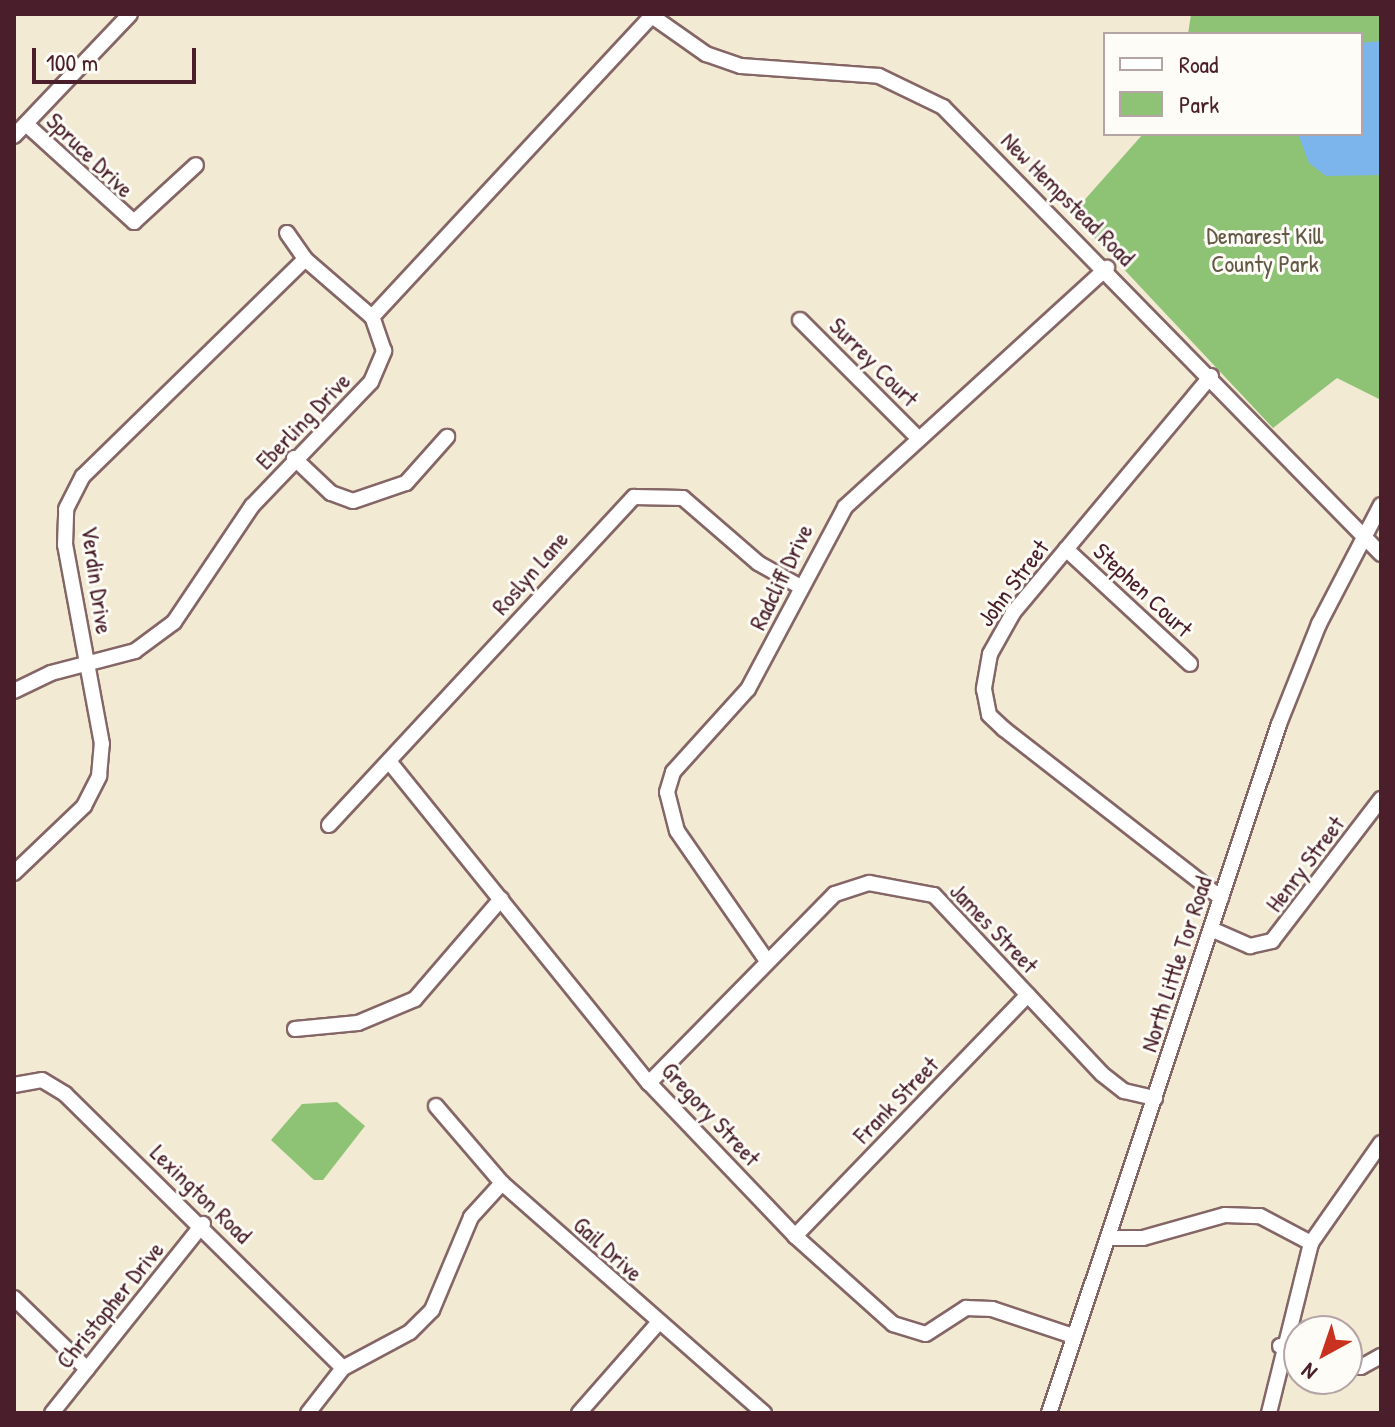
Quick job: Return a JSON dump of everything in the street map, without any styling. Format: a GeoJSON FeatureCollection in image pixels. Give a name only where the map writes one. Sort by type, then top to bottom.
{"type":"FeatureCollection","features":[{"type":"Feature","properties":{"kind":"street"},"geometry":{"type":"LineString","coordinates":[[14,136],[130,14]]}},
{"type":"Feature","properties":{"kind":"street"},"geometry":{"type":"LineString","coordinates":[[287,233],[305,259],[372,317],[650,15]]}},
{"type":"Feature","properties":{"kind":"street","name":"New Hempstead Road"},"geometry":{"type":"LineString","coordinates":[[650,15],[706,54],[741,66],[879,76],[921,92],[1107,268],[1381,554]]}},
{"type":"Feature","properties":{"kind":"street","name":"Spruce Drive"},"geometry":{"type":"LineString","coordinates":[[26,124],[134,222],[196,165]]}},
{"type":"Feature","properties":{"kind":"street","name":"Verdin Drive"},"geometry":{"type":"LineString","coordinates":[[14,873],[84,806],[99,776],[102,744],[65,545],[66,509],[83,476],[305,259]]}},
{"type":"Feature","properties":{"kind":"street","name":"Radcliff Drive"},"geometry":{"type":"LineString","coordinates":[[767,961],[677,831],[667,792],[689,751],[748,689],[799,586],[845,507],[916,436],[1107,268]]}},
{"type":"Feature","properties":{"kind":"street","name":"Eberling Drive"},"geometry":{"type":"LineString","coordinates":[[14,691],[86,662],[135,651],[174,622],[223,543],[294,458],[371,382],[384,351],[372,317]]}},
{"type":"Feature","properties":{"kind":"street","name":"Surrey Court"},"geometry":{"type":"LineString","coordinates":[[800,320],[916,436]]}},
{"type":"Feature","properties":{"kind":"street","name":"John Street"},"geometry":{"type":"LineString","coordinates":[[1211,376],[1013,613],[990,654],[984,689],[989,715],[1221,898]]}},
{"type":"Feature","properties":{"kind":"street"},"geometry":{"type":"LineString","coordinates":[[294,458],[331,493],[353,501],[406,483],[447,437]]}},
{"type":"Feature","properties":{"kind":"street","name":"Roslyn Lane"},"geometry":{"type":"LineString","coordinates":[[329,825],[392,765],[606,518],[634,497],[683,498],[758,563],[799,586]]}},
{"type":"Feature","properties":{"kind":"street","name":"North Little Tor Road"},"geometry":{"type":"LineString","coordinates":[[1049,1413],[1302,662],[1381,505]]}},
{"type":"Feature","properties":{"kind":"street","name":"Stephen Court"},"geometry":{"type":"LineString","coordinates":[[1066,549],[1190,664]]}},
{"type":"Feature","properties":{"kind":"street","name":"Gregory Street"},"geometry":{"type":"LineString","coordinates":[[392,765],[649,1083],[795,1236],[907,1334],[926,1334],[966,1308],[992,1309],[1073,1336]]}},
{"type":"Feature","properties":{"kind":"street","name":"Henry Street"},"geometry":{"type":"LineString","coordinates":[[1211,929],[1250,946],[1272,941],[1381,799]]}},
{"type":"Feature","properties":{"kind":"street","name":"James Street"},"geometry":{"type":"LineString","coordinates":[[649,1083],[835,894],[869,883],[908,887],[934,895],[1102,1074],[1124,1091],[1155,1098]]}},
{"type":"Feature","properties":{"kind":"street"},"geometry":{"type":"LineString","coordinates":[[295,1029],[358,1023],[415,999],[501,899]]}},
{"type":"Feature","properties":{"kind":"street","name":"Frank Street"},"geometry":{"type":"LineString","coordinates":[[795,1236],[1028,995]]}},
{"type":"Feature","properties":{"kind":"street","name":"Lexington Road"},"geometry":{"type":"LineString","coordinates":[[14,1085],[42,1080],[65,1094],[203,1224],[343,1368]]}},
{"type":"Feature","properties":{"kind":"street","name":"Gail Drive"},"geometry":{"type":"LineString","coordinates":[[436,1106],[502,1183],[764,1413]]}},
{"type":"Feature","properties":{"kind":"street"},"geometry":{"type":"LineString","coordinates":[[1269,1413],[1280,1346],[1311,1243],[1381,1143]]}},
{"type":"Feature","properties":{"kind":"street"},"geometry":{"type":"LineString","coordinates":[[308,1413],[343,1368],[410,1332],[432,1310],[471,1217],[502,1183]]}},
{"type":"Feature","properties":{"kind":"street"},"geometry":{"type":"LineString","coordinates":[[1109,1238],[1143,1238],[1225,1215],[1260,1216],[1311,1243]]}},
{"type":"Feature","properties":{"kind":"street","name":"Christopher Drive"},"geometry":{"type":"LineString","coordinates":[[52,1413],[203,1224]]}},
{"type":"Feature","properties":{"kind":"street"},"geometry":{"type":"LineString","coordinates":[[14,1298],[87,1369]]}},
{"type":"Feature","properties":{"kind":"street"},"geometry":{"type":"LineString","coordinates":[[579,1413],[658,1323]]}},
{"type":"Feature","properties":{"kind":"street"},"geometry":{"type":"LineString","coordinates":[[1363,1366],[1381,1356]]}},
{"type":"Feature","properties":{"kind":"green space","name":"Demarest Kill County Park"},"geometry":{"type":"Polygon","coordinates":[[[1191,14],[1381,14],[1381,400],[1337,378],[1273,428],[1072,214],[1141,136],[1363,136],[1363,32],[1188,32],[1191,14]]]}},
{"type":"Feature","properties":{"kind":"green space"},"geometry":{"type":"Polygon","coordinates":[[[337,1102],[365,1126],[323,1180],[314,1180],[271,1140],[302,1104],[337,1102]]]}},
{"type":"Feature","properties":{"kind":"water"},"geometry":{"type":"Polygon","coordinates":[[[1381,41],[1381,175],[1326,176],[1309,163],[1299,136],[1363,136],[1363,43],[1381,41]]]}}]}
